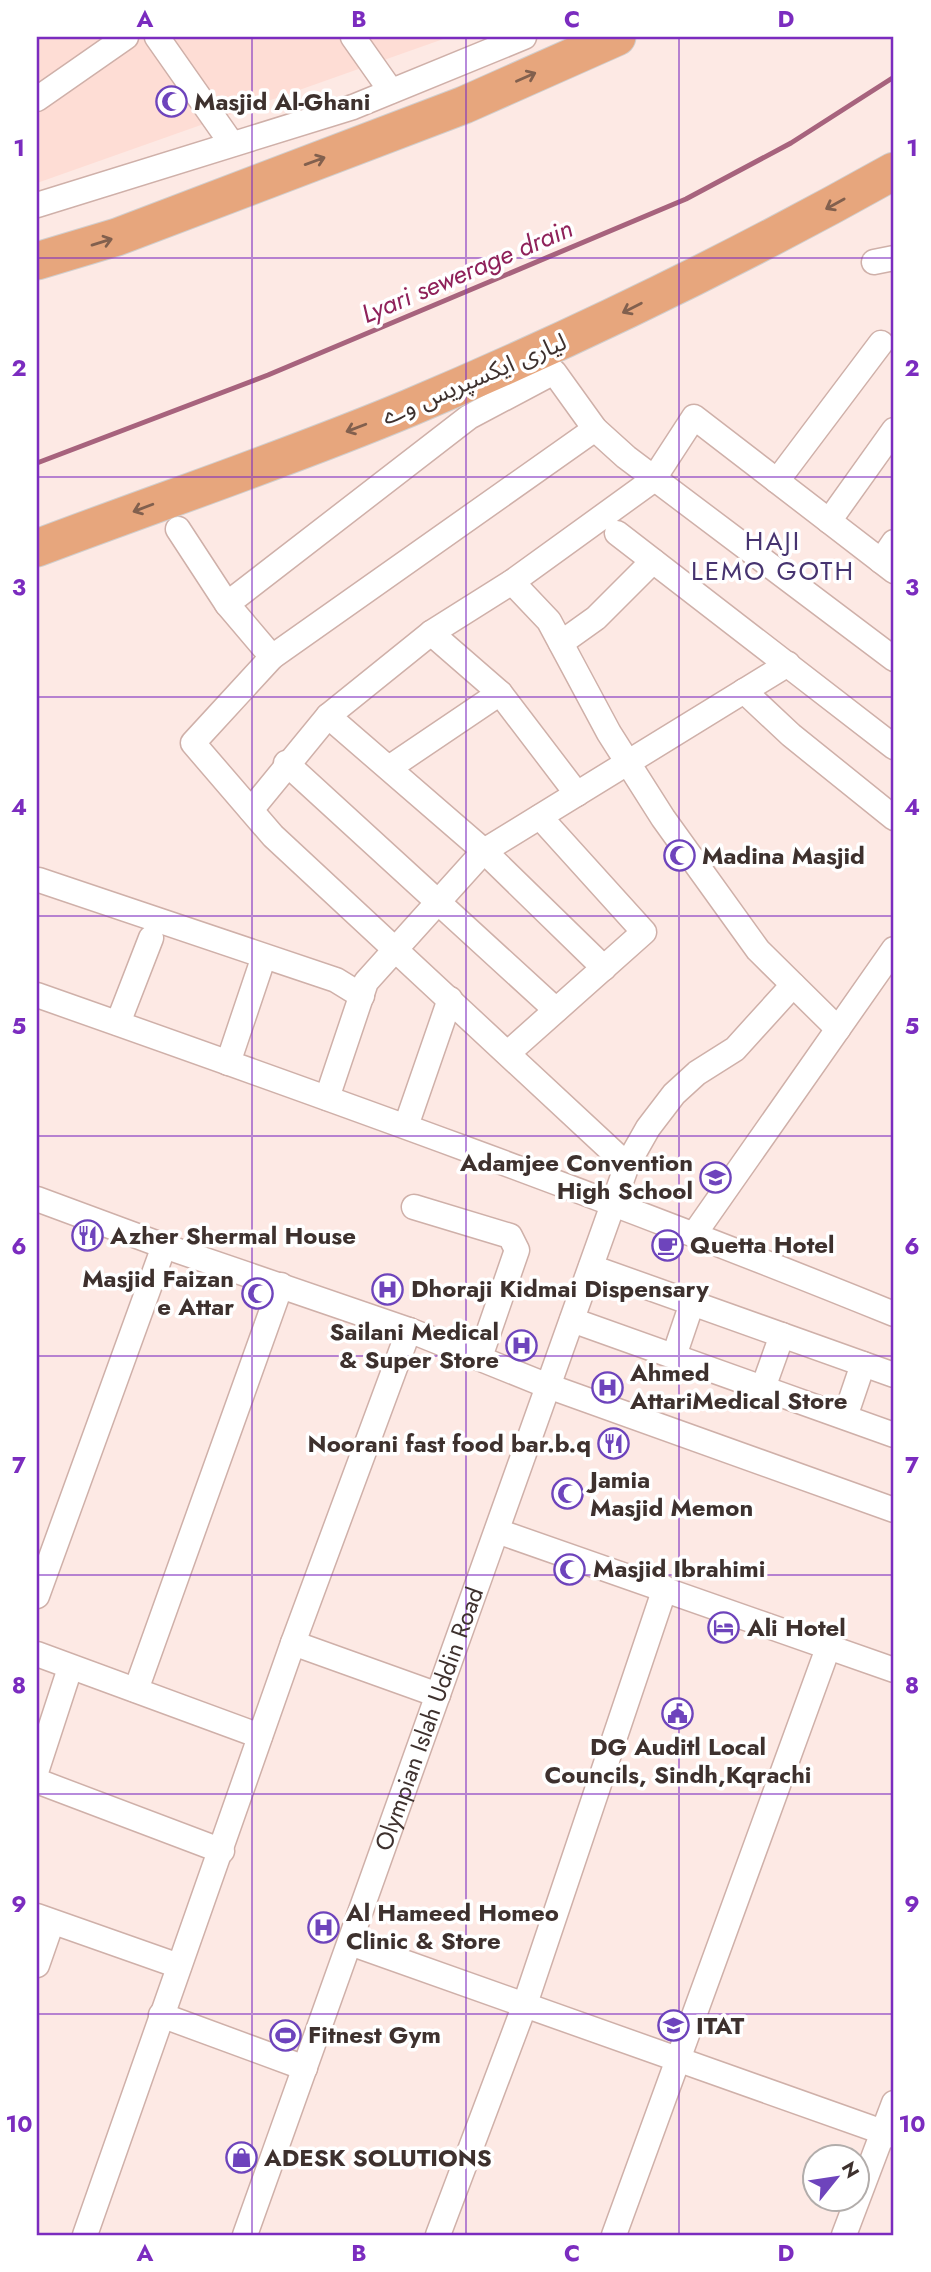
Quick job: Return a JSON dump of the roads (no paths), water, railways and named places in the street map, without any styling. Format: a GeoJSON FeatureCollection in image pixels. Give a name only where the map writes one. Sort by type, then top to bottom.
{"type":"FeatureCollection","features":[{"type":"Feature","properties":{"kind":"highway"},"geometry":{"type":"LineString","coordinates":[[37,261],[117,237],[464,105],[617,37]]}},
{"type":"Feature","properties":{"kind":"highway","name":"لیاری ایکسپریس وے"},"geometry":{"type":"LineString","coordinates":[[37,548],[406,409],[581,334],[818,214],[894,171]]}},
{"type":"Feature","properties":{"kind":"street"},"geometry":{"type":"LineString","coordinates":[[37,99],[126,37]]}},
{"type":"Feature","properties":{"kind":"street"},"geometry":{"type":"LineString","coordinates":[[157,37],[232,144]]}},
{"type":"Feature","properties":{"kind":"street"},"geometry":{"type":"LineString","coordinates":[[353,37],[391,91]]}},
{"type":"Feature","properties":{"kind":"street"},"geometry":{"type":"LineString","coordinates":[[37,205],[353,107],[524,37]]}},
{"type":"Feature","properties":{"kind":"street"},"geometry":{"type":"LineString","coordinates":[[777,481],[881,343]]}},
{"type":"Feature","properties":{"kind":"street"},"geometry":{"type":"LineString","coordinates":[[227,604],[469,417],[554,372],[595,429],[653,480],[891,649]]}},
{"type":"Feature","properties":{"kind":"street"},"geometry":{"type":"LineString","coordinates":[[251,810],[286,763],[328,716],[432,633],[512,582],[653,480],[694,417],[829,521],[890,558]]}},
{"type":"Feature","properties":{"kind":"street"},"geometry":{"type":"LineString","coordinates":[[595,429],[272,657],[193,743],[272,836],[396,948],[627,1165]]}},
{"type":"Feature","properties":{"kind":"street"},"geometry":{"type":"LineString","coordinates":[[829,521],[894,430]]}},
{"type":"Feature","properties":{"kind":"street"},"geometry":{"type":"LineString","coordinates":[[178,529],[227,604],[272,657]]}},
{"type":"Feature","properties":{"kind":"street"},"geometry":{"type":"LineString","coordinates":[[617,533],[894,747]]}},
{"type":"Feature","properties":{"kind":"street"},"geometry":{"type":"LineString","coordinates":[[561,643],[596,618],[653,561]]}},
{"type":"Feature","properties":{"kind":"street"},"geometry":{"type":"LineString","coordinates":[[512,582],[549,621],[628,763],[758,950],[838,1029]]}},
{"type":"Feature","properties":{"kind":"street"},"geometry":{"type":"LineString","coordinates":[[432,633],[500,693],[577,794]]}},
{"type":"Feature","properties":{"kind":"street"},"geometry":{"type":"LineString","coordinates":[[327,1098],[366,982],[484,851],[788,664]]}},
{"type":"Feature","properties":{"kind":"street"},"geometry":{"type":"LineString","coordinates":[[744,691],[792,736],[894,818]]}},
{"type":"Feature","properties":{"kind":"street"},"geometry":{"type":"LineString","coordinates":[[389,768],[500,693]]}},
{"type":"Feature","properties":{"kind":"street"},"geometry":{"type":"LineString","coordinates":[[328,716],[484,851],[604,968]]}},
{"type":"Feature","properties":{"kind":"street"},"geometry":{"type":"LineString","coordinates":[[286,763],[556,1010]]}},
{"type":"Feature","properties":{"kind":"street"},"geometry":{"type":"LineString","coordinates":[[508,1053],[644,932],[540,817]]}},
{"type":"Feature","properties":{"kind":"street"},"geometry":{"type":"LineString","coordinates":[[39,880],[336,980],[362,996]]}},
{"type":"Feature","properties":{"kind":"street"},"geometry":{"type":"LineString","coordinates":[[118,1023],[151,938]]}},
{"type":"Feature","properties":{"kind":"street"},"geometry":{"type":"LineString","coordinates":[[695,1233],[894,949]]}},
{"type":"Feature","properties":{"kind":"street"},"geometry":{"type":"LineString","coordinates":[[228,1063],[263,959]]}},
{"type":"Feature","properties":{"kind":"street","name":"Olympian Islah Uddin Road"},"geometry":{"type":"LineString","coordinates":[[245,2235],[627,1165],[674,1094],[696,1073],[735,1049],[793,985]]}},
{"type":"Feature","properties":{"kind":"street"},"geometry":{"type":"LineString","coordinates":[[37,995],[406,1126],[695,1233],[894,1314]]}},
{"type":"Feature","properties":{"kind":"street"},"geometry":{"type":"LineString","coordinates":[[406,1126],[450,999]]}},
{"type":"Feature","properties":{"kind":"street"},"geometry":{"type":"LineString","coordinates":[[39,1207],[164,1246],[410,1330],[548,1385],[894,1510]]}},
{"type":"Feature","properties":{"kind":"street"},"geometry":{"type":"LineString","coordinates":[[414,1207],[510,1236],[515,1243],[517,1250],[480,1357]]}},
{"type":"Feature","properties":{"kind":"street"},"geometry":{"type":"LineString","coordinates":[[37,1596],[164,1246]]}},
{"type":"Feature","properties":{"kind":"street"},"geometry":{"type":"LineString","coordinates":[[591,1267],[894,1375]]}},
{"type":"Feature","properties":{"kind":"street"},"geometry":{"type":"LineString","coordinates":[[136,1690],[281,1285]]}},
{"type":"Feature","properties":{"kind":"street"},"geometry":{"type":"LineString","coordinates":[[674,1356],[692,1303]]}},
{"type":"Feature","properties":{"kind":"street"},"geometry":{"type":"LineString","coordinates":[[572,1320],[894,1435]]}},
{"type":"Feature","properties":{"kind":"street"},"geometry":{"type":"LineString","coordinates":[[85,2235],[293,1643],[410,1330]]}},
{"type":"Feature","properties":{"kind":"street"},"geometry":{"type":"LineString","coordinates":[[763,1388],[782,1335]]}},
{"type":"Feature","properties":{"kind":"street"},"geometry":{"type":"LineString","coordinates":[[845,1417],[863,1364]]}},
{"type":"Feature","properties":{"kind":"street"},"geometry":{"type":"LineString","coordinates":[[496,1531],[894,1670]]}},
{"type":"Feature","properties":{"kind":"street"},"geometry":{"type":"LineString","coordinates":[[438,2235],[524,2007],[665,1588]]}},
{"type":"Feature","properties":{"kind":"street"},"geometry":{"type":"LineString","coordinates":[[293,1643],[438,1695]]}},
{"type":"Feature","properties":{"kind":"street"},"geometry":{"type":"LineString","coordinates":[[614,2235],[828,1647]]}},
{"type":"Feature","properties":{"kind":"street"},"geometry":{"type":"LineString","coordinates":[[37,1654],[260,1736]]}},
{"type":"Feature","properties":{"kind":"street"},"geometry":{"type":"LineString","coordinates":[[37,1769],[70,1668]]}},
{"type":"Feature","properties":{"kind":"street"},"geometry":{"type":"LineString","coordinates":[[37,1781],[222,1850]]}},
{"type":"Feature","properties":{"kind":"street"},"geometry":{"type":"LineString","coordinates":[[37,1965],[44,1919],[179,1966]]}},
{"type":"Feature","properties":{"kind":"street"},"geometry":{"type":"LineString","coordinates":[[350,1943],[889,2135]]}},
{"type":"Feature","properties":{"kind":"street"},"geometry":{"type":"LineString","coordinates":[[162,2015],[305,2068]]}},
{"type":"Feature","properties":{"kind":"street"},"geometry":{"type":"LineString","coordinates":[[844,2235],[889,2135],[894,2102]]}},
{"type":"Feature","properties":{"kind":"waterway","name":"Lyari sewerage drain"},"geometry":{"type":"LineString","coordinates":[[37,463],[268,375],[686,199],[791,143],[894,77]]}},
{"type":"Feature","properties":{"kind":"place","name":"Masjid Al-Ghani"},"geometry":{"type":"Point","coordinates":[171,102]}},
{"type":"Feature","properties":{"kind":"place","name":"Madina Masjid"},"geometry":{"type":"Point","coordinates":[679,856]}},
{"type":"Feature","properties":{"kind":"place","name":"Adamjee Convention High School"},"geometry":{"type":"Point","coordinates":[716,1177]}},
{"type":"Feature","properties":{"kind":"place","name":"Azher Shermal House"},"geometry":{"type":"Point","coordinates":[87,1236]}},
{"type":"Feature","properties":{"kind":"place","name":"Quetta Hotel"},"geometry":{"type":"Point","coordinates":[667,1245]}},
{"type":"Feature","properties":{"kind":"place","name":"Dhoraji Kidmai Dispensary"},"geometry":{"type":"Point","coordinates":[388,1289]}},
{"type":"Feature","properties":{"kind":"place","name":"Masjid Faizan e Attar"},"geometry":{"type":"Point","coordinates":[257,1293]}},
{"type":"Feature","properties":{"kind":"place","name":"Sailani Medical & Super Store"},"geometry":{"type":"Point","coordinates":[522,1346]}},
{"type":"Feature","properties":{"kind":"place","name":"Ahmed AttariMedical Store"},"geometry":{"type":"Point","coordinates":[607,1387]}},
{"type":"Feature","properties":{"kind":"place","name":"Noorani fast food bar.b.q"},"geometry":{"type":"Point","coordinates":[614,1444]}},
{"type":"Feature","properties":{"kind":"place","name":"Jamia Masjid Memon"},"geometry":{"type":"Point","coordinates":[567,1494]}},
{"type":"Feature","properties":{"kind":"place","name":"Masjid Ibrahimi"},"geometry":{"type":"Point","coordinates":[570,1569]}},
{"type":"Feature","properties":{"kind":"place","name":"Ali Hotel"},"geometry":{"type":"Point","coordinates":[724,1628]}},
{"type":"Feature","properties":{"kind":"place","name":"DG Auditl Local Councils, Sindh,Kqrachi"},"geometry":{"type":"Point","coordinates":[678,1713]}},
{"type":"Feature","properties":{"kind":"place","name":"Al Hameed Homeo Clinic & Store"},"geometry":{"type":"Point","coordinates":[323,1927]}},
{"type":"Feature","properties":{"kind":"place","name":"ITAT"},"geometry":{"type":"Point","coordinates":[673,2026]}},
{"type":"Feature","properties":{"kind":"place","name":"Fitnest Gym"},"geometry":{"type":"Point","coordinates":[285,2035]}},
{"type":"Feature","properties":{"kind":"place","name":"ADESK SOLUTIONS"},"geometry":{"type":"Point","coordinates":[241,2158]}},
{"type":"Feature","properties":{"kind":"district","name":"HAJI LEMO GOTH"},"geometry":{"type":"Point","coordinates":[773,556]}}]}
